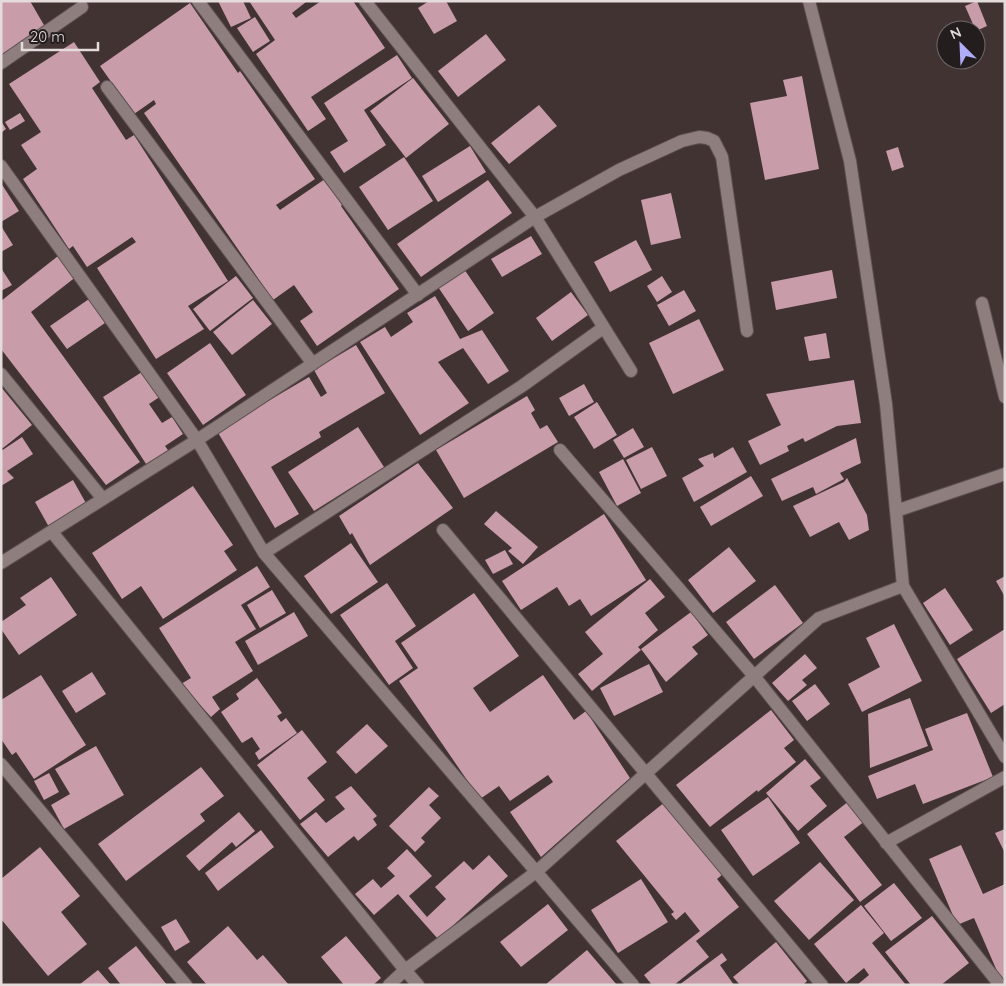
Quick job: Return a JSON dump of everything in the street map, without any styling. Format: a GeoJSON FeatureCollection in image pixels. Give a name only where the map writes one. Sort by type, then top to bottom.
{"type":"FeatureCollection","features":[{"type":"Feature","properties":{"kind":"street"},"geometry":{"type":"LineString","coordinates":[[198,1],[418,295]]}},
{"type":"Feature","properties":{"kind":"street"},"geometry":{"type":"LineString","coordinates":[[365,1],[535,217],[631,371]]}},
{"type":"Feature","properties":{"kind":"street"},"geometry":{"type":"LineString","coordinates":[[809,1],[850,161],[886,404],[903,586],[1005,756]]}},
{"type":"Feature","properties":{"kind":"street"},"geometry":{"type":"LineString","coordinates":[[1,63],[82,7]]}},
{"type":"Feature","properties":{"kind":"street"},"geometry":{"type":"LineString","coordinates":[[107,87],[313,364]]}},
{"type":"Feature","properties":{"kind":"street"},"geometry":{"type":"LineString","coordinates":[[1,563],[198,440],[535,217],[620,170],[699,136],[714,141],[722,157],[747,331]]}},
{"type":"Feature","properties":{"kind":"street"},"geometry":{"type":"LineString","coordinates":[[1,166],[198,440],[264,553],[633,985]]}},
{"type":"Feature","properties":{"kind":"street"},"geometry":{"type":"LineString","coordinates":[[982,303],[1005,397]]}},
{"type":"Feature","properties":{"kind":"street"},"geometry":{"type":"LineString","coordinates":[[264,553],[522,386],[603,328]]}},
{"type":"Feature","properties":{"kind":"street"},"geometry":{"type":"LineString","coordinates":[[1,374],[103,500]]}},
{"type":"Feature","properties":{"kind":"street"},"geometry":{"type":"LineString","coordinates":[[560,450],[754,676],[1000,985]]}},
{"type":"Feature","properties":{"kind":"street"},"geometry":{"type":"LineString","coordinates":[[896,511],[1005,474]]}},
{"type":"Feature","properties":{"kind":"street"},"geometry":{"type":"LineString","coordinates":[[443,530],[822,985]]}},
{"type":"Feature","properties":{"kind":"street"},"geometry":{"type":"LineString","coordinates":[[52,532],[418,985]]}},
{"type":"Feature","properties":{"kind":"street"},"geometry":{"type":"LineString","coordinates":[[388,985],[405,970],[536,872],[819,618],[903,586]]}},
{"type":"Feature","properties":{"kind":"street"},"geometry":{"type":"LineString","coordinates":[[1,764],[186,985]]}},
{"type":"Feature","properties":{"kind":"street"},"geometry":{"type":"LineString","coordinates":[[886,843],[1005,777]]}},
{"type":"Feature","properties":{"kind":"building"},"geometry":{"type":"Polygon","coordinates":[[[1,1],[30,1],[48,32],[1,56],[1,1]]]}},
{"type":"Feature","properties":{"kind":"building"},"geometry":{"type":"Polygon","coordinates":[[[218,1],[243,1],[251,18],[231,27],[218,1]]]}},
{"type":"Feature","properties":{"kind":"building"},"geometry":{"type":"Polygon","coordinates":[[[249,1],[306,1],[292,13],[296,18],[321,1],[353,1],[385,48],[311,97],[326,119],[308,131],[256,54],[275,40],[249,1]]]}},
{"type":"Feature","properties":{"kind":"building"},"geometry":{"type":"Polygon","coordinates":[[[429,1],[446,1],[457,21],[434,34],[418,8],[429,1]]]}},
{"type":"Feature","properties":{"kind":"building"},"geometry":{"type":"Polygon","coordinates":[[[977,1],[985,20],[971,20],[965,6],[977,1]]]}},
{"type":"Feature","properties":{"kind":"building"},"geometry":{"type":"Polygon","coordinates":[[[190,3],[315,179],[276,205],[280,210],[325,179],[341,206],[399,289],[317,346],[300,321],[313,312],[294,285],[273,300],[144,113],[156,104],[154,100],[134,114],[100,66],[190,3]]]}},
{"type":"Feature","properties":{"kind":"building"},"geometry":{"type":"Polygon","coordinates":[[[255,17],[270,41],[253,52],[237,28],[255,17]]]}},
{"type":"Feature","properties":{"kind":"building"},"geometry":{"type":"Polygon","coordinates":[[[486,34],[506,60],[458,97],[438,71],[486,34]]]}},
{"type":"Feature","properties":{"kind":"building"},"geometry":{"type":"Polygon","coordinates":[[[74,42],[100,82],[92,88],[126,140],[134,135],[228,281],[188,306],[204,329],[156,359],[97,268],[136,242],[132,237],[87,267],[73,246],[69,249],[23,179],[37,169],[21,145],[41,132],[9,84],[74,42]]]}},
{"type":"Feature","properties":{"kind":"building"},"geometry":{"type":"Polygon","coordinates":[[[397,55],[412,78],[364,110],[386,145],[344,173],[330,152],[348,141],[324,103],[397,55]]]}},
{"type":"Feature","properties":{"kind":"building"},"geometry":{"type":"Polygon","coordinates":[[[802,76],[819,169],[765,180],[750,103],[787,96],[783,80],[802,76]]]}},
{"type":"Feature","properties":{"kind":"building"},"geometry":{"type":"Polygon","coordinates":[[[413,78],[449,124],[406,158],[370,111],[413,78]]]}},
{"type":"Feature","properties":{"kind":"building"},"geometry":{"type":"Polygon","coordinates":[[[539,105],[557,126],[509,164],[491,143],[539,105]]]}},
{"type":"Feature","properties":{"kind":"building"},"geometry":{"type":"Polygon","coordinates":[[[20,113],[25,121],[10,130],[5,122],[20,113]]]}},
{"type":"Feature","properties":{"kind":"building"},"geometry":{"type":"Polygon","coordinates":[[[1,121],[6,129],[1,133],[1,121]]]}},
{"type":"Feature","properties":{"kind":"building"},"geometry":{"type":"Polygon","coordinates":[[[470,146],[486,172],[438,202],[422,176],[470,146]]]}},
{"type":"Feature","properties":{"kind":"building"},"geometry":{"type":"Polygon","coordinates":[[[898,147],[904,167],[892,171],[886,151],[898,147]]]}},
{"type":"Feature","properties":{"kind":"building"},"geometry":{"type":"Polygon","coordinates":[[[404,157],[433,201],[388,230],[359,187],[404,157]]]}},
{"type":"Feature","properties":{"kind":"building"},"geometry":{"type":"Polygon","coordinates":[[[488,180],[512,213],[421,277],[397,244],[488,180]]]}},
{"type":"Feature","properties":{"kind":"building"},"geometry":{"type":"Polygon","coordinates":[[[1,183],[19,211],[1,222],[1,183]]]}},
{"type":"Feature","properties":{"kind":"building"},"geometry":{"type":"Polygon","coordinates":[[[671,193],[681,238],[651,245],[641,200],[671,193]]]}},
{"type":"Feature","properties":{"kind":"building"},"geometry":{"type":"Polygon","coordinates":[[[1,226],[13,245],[1,252],[1,226]]]}},
{"type":"Feature","properties":{"kind":"building"},"geometry":{"type":"Polygon","coordinates":[[[531,236],[542,254],[502,277],[491,259],[531,236]]]}},
{"type":"Feature","properties":{"kind":"building"},"geometry":{"type":"Polygon","coordinates":[[[636,240],[652,270],[610,292],[594,262],[636,240]]]}},
{"type":"Feature","properties":{"kind":"building"},"geometry":{"type":"Polygon","coordinates":[[[58,256],[77,276],[31,312],[140,462],[106,485],[1,349],[1,301],[58,256]]]}},
{"type":"Feature","properties":{"kind":"building"},"geometry":{"type":"Polygon","coordinates":[[[1,268],[12,285],[1,291],[1,268]]]}},
{"type":"Feature","properties":{"kind":"building"},"geometry":{"type":"Polygon","coordinates":[[[464,269],[494,313],[468,331],[438,287],[464,269]]]}},
{"type":"Feature","properties":{"kind":"building"},"geometry":{"type":"Polygon","coordinates":[[[832,270],[837,298],[776,310],[771,282],[832,270]]]}},
{"type":"Feature","properties":{"kind":"building"},"geometry":{"type":"Polygon","coordinates":[[[236,276],[253,298],[210,331],[193,309],[236,276]]]}},
{"type":"Feature","properties":{"kind":"building"},"geometry":{"type":"Polygon","coordinates":[[[662,276],[672,292],[657,302],[647,286],[662,276]]]}},
{"type":"Feature","properties":{"kind":"building"},"geometry":{"type":"Polygon","coordinates":[[[684,290],[696,311],[669,326],[657,305],[684,290]]]}},
{"type":"Feature","properties":{"kind":"building"},"geometry":{"type":"Polygon","coordinates":[[[571,292],[588,315],[552,341],[536,318],[571,292]]]}},
{"type":"Feature","properties":{"kind":"building"},"geometry":{"type":"Polygon","coordinates":[[[435,296],[460,339],[482,330],[509,371],[488,384],[463,348],[438,362],[469,403],[420,435],[360,342],[385,327],[391,337],[413,322],[407,313],[435,296]]]}},
{"type":"Feature","properties":{"kind":"building"},"geometry":{"type":"Polygon","coordinates":[[[89,299],[105,323],[67,349],[50,326],[89,299]]]}},
{"type":"Feature","properties":{"kind":"building"},"geometry":{"type":"Polygon","coordinates":[[[253,300],[272,324],[232,355],[213,332],[253,300]]]}},
{"type":"Feature","properties":{"kind":"building"},"geometry":{"type":"Polygon","coordinates":[[[699,319],[724,370],[673,394],[649,343],[699,319]]]}},
{"type":"Feature","properties":{"kind":"building"},"geometry":{"type":"Polygon","coordinates":[[[826,333],[830,358],[809,361],[804,337],[826,333]]]}},
{"type":"Feature","properties":{"kind":"building"},"geometry":{"type":"Polygon","coordinates":[[[210,343],[246,395],[203,425],[167,373],[210,343]]]}},
{"type":"Feature","properties":{"kind":"building"},"geometry":{"type":"Polygon","coordinates":[[[356,345],[385,393],[319,432],[321,437],[271,467],[299,514],[275,528],[217,431],[309,377],[321,397],[327,393],[314,370],[356,345]]]}},
{"type":"Feature","properties":{"kind":"building"},"geometry":{"type":"Polygon","coordinates":[[[145,370],[161,396],[149,404],[162,423],[172,417],[183,434],[165,446],[170,453],[148,467],[103,397],[145,370]]]}},
{"type":"Feature","properties":{"kind":"building"},"geometry":{"type":"Polygon","coordinates":[[[854,380],[861,423],[837,426],[805,442],[803,438],[787,446],[789,451],[760,465],[748,441],[781,425],[766,394],[854,380]]]}},
{"type":"Feature","properties":{"kind":"building"},"geometry":{"type":"Polygon","coordinates":[[[584,384],[594,402],[569,416],[559,398],[584,384]]]}},
{"type":"Feature","properties":{"kind":"building"},"geometry":{"type":"Polygon","coordinates":[[[1,387],[32,425],[3,448],[1,446],[1,387]]]}},
{"type":"Feature","properties":{"kind":"building"},"geometry":{"type":"Polygon","coordinates":[[[527,396],[535,410],[531,413],[540,429],[547,425],[558,442],[464,498],[436,450],[527,396]]]}},
{"type":"Feature","properties":{"kind":"building"},"geometry":{"type":"Polygon","coordinates":[[[597,402],[617,435],[594,449],[574,417],[597,402]]]}},
{"type":"Feature","properties":{"kind":"building"},"geometry":{"type":"Polygon","coordinates":[[[358,427],[384,467],[314,511],[288,472],[358,427]]]}},
{"type":"Feature","properties":{"kind":"building"},"geometry":{"type":"Polygon","coordinates":[[[633,428],[644,447],[624,458],[613,440],[633,428]]]}},
{"type":"Feature","properties":{"kind":"building"},"geometry":{"type":"Polygon","coordinates":[[[22,437],[33,454],[7,471],[14,478],[1,486],[1,451],[22,437]]]}},
{"type":"Feature","properties":{"kind":"building"},"geometry":{"type":"Polygon","coordinates":[[[856,438],[861,463],[840,473],[844,479],[816,494],[813,487],[782,501],[771,479],[856,438]]]}},
{"type":"Feature","properties":{"kind":"building"},"geometry":{"type":"Polygon","coordinates":[[[652,447],[667,476],[641,489],[626,460],[652,447]]]}},
{"type":"Feature","properties":{"kind":"building"},"geometry":{"type":"Polygon","coordinates":[[[733,447],[747,472],[694,502],[682,478],[704,466],[698,459],[713,453],[714,458],[733,447]]]}},
{"type":"Feature","properties":{"kind":"building"},"geometry":{"type":"Polygon","coordinates":[[[623,459],[641,493],[617,506],[599,472],[623,459]]]}},
{"type":"Feature","properties":{"kind":"building"},"geometry":{"type":"Polygon","coordinates":[[[418,463],[453,508],[370,565],[352,533],[350,535],[339,516],[418,463]]]}},
{"type":"Feature","properties":{"kind":"building"},"geometry":{"type":"Polygon","coordinates":[[[751,476],[763,496],[711,526],[700,507],[751,476]]]}},
{"type":"Feature","properties":{"kind":"building"},"geometry":{"type":"Polygon","coordinates":[[[847,478],[867,515],[869,530],[849,540],[839,522],[810,537],[793,506],[844,482],[847,478]]]}},
{"type":"Feature","properties":{"kind":"building"},"geometry":{"type":"Polygon","coordinates":[[[73,480],[87,505],[49,527],[35,502],[73,480]]]}},
{"type":"Feature","properties":{"kind":"building"},"geometry":{"type":"Polygon","coordinates":[[[193,486],[233,545],[224,551],[237,570],[163,619],[141,586],[122,599],[92,553],[193,486]]]}},
{"type":"Feature","properties":{"kind":"building"},"geometry":{"type":"Polygon","coordinates":[[[496,511],[538,547],[523,564],[508,551],[512,548],[484,524],[496,511]]]}},
{"type":"Feature","properties":{"kind":"building"},"geometry":{"type":"Polygon","coordinates":[[[604,514],[646,580],[591,616],[580,599],[569,606],[557,587],[521,610],[502,581],[604,514]]]}},
{"type":"Feature","properties":{"kind":"building"},"geometry":{"type":"Polygon","coordinates":[[[351,543],[378,582],[331,614],[304,576],[351,543]]]}},
{"type":"Feature","properties":{"kind":"building"},"geometry":{"type":"Polygon","coordinates":[[[729,547],[756,581],[713,613],[688,580],[729,547]]]}},
{"type":"Feature","properties":{"kind":"building"},"geometry":{"type":"Polygon","coordinates":[[[505,550],[513,564],[493,574],[485,560],[505,550]]]}},
{"type":"Feature","properties":{"kind":"building"},"geometry":{"type":"Polygon","coordinates":[[[257,566],[270,587],[241,605],[256,629],[235,642],[253,671],[212,697],[220,709],[211,717],[181,684],[191,678],[159,628],[257,566]]]}},
{"type":"Feature","properties":{"kind":"building"},"geometry":{"type":"Polygon","coordinates":[[[1005,576],[1005,597],[996,581],[1005,576]]]}},
{"type":"Feature","properties":{"kind":"building"},"geometry":{"type":"Polygon","coordinates":[[[51,577],[77,615],[19,655],[1,629],[1,622],[26,605],[20,598],[51,577]]]}},
{"type":"Feature","properties":{"kind":"building"},"geometry":{"type":"Polygon","coordinates":[[[650,579],[665,597],[645,613],[658,630],[638,647],[641,650],[592,691],[578,674],[603,654],[585,632],[650,579]]]}},
{"type":"Feature","properties":{"kind":"building"},"geometry":{"type":"Polygon","coordinates":[[[387,583],[416,626],[395,641],[413,668],[389,685],[340,615],[387,583]]]}},
{"type":"Feature","properties":{"kind":"building"},"geometry":{"type":"Polygon","coordinates":[[[775,585],[803,623],[754,659],[726,622],[775,585]]]}},
{"type":"Feature","properties":{"kind":"building"},"geometry":{"type":"Polygon","coordinates":[[[945,588],[973,630],[950,645],[923,603],[945,588]]]}},
{"type":"Feature","properties":{"kind":"building"},"geometry":{"type":"Polygon","coordinates":[[[272,590],[286,613],[260,628],[247,605],[272,590]]]}},
{"type":"Feature","properties":{"kind":"building"},"geometry":{"type":"Polygon","coordinates":[[[474,593],[519,656],[473,688],[490,712],[543,675],[574,720],[586,711],[630,778],[541,857],[510,812],[553,782],[548,775],[510,801],[499,786],[480,799],[399,681],[418,668],[401,643],[474,593]]]}},
{"type":"Feature","properties":{"kind":"building"},"geometry":{"type":"Polygon","coordinates":[[[294,612],[308,636],[258,665],[245,641],[294,612]]]}},
{"type":"Feature","properties":{"kind":"building"},"geometry":{"type":"Polygon","coordinates":[[[691,612],[708,635],[692,647],[698,654],[666,682],[641,649],[691,612]]]}},
{"type":"Feature","properties":{"kind":"building"},"geometry":{"type":"Polygon","coordinates":[[[894,624],[922,681],[862,712],[848,684],[880,667],[866,638],[894,624]]]}},
{"type":"Feature","properties":{"kind":"building"},"geometry":{"type":"Polygon","coordinates":[[[1005,629],[1005,704],[991,713],[957,659],[1005,629]]]}},
{"type":"Feature","properties":{"kind":"building"},"geometry":{"type":"Polygon","coordinates":[[[805,654],[817,668],[802,680],[807,685],[788,701],[772,683],[805,654]]]}},
{"type":"Feature","properties":{"kind":"building"},"geometry":{"type":"Polygon","coordinates":[[[649,664],[663,692],[614,716],[600,688],[649,664]]]}},
{"type":"Feature","properties":{"kind":"building"},"geometry":{"type":"Polygon","coordinates":[[[92,672],[106,694],[76,713],[62,691],[92,672]]]}},
{"type":"Feature","properties":{"kind":"building"},"geometry":{"type":"Polygon","coordinates":[[[41,675],[86,745],[34,779],[16,752],[12,755],[1,739],[1,700],[41,675]]]}},
{"type":"Feature","properties":{"kind":"building"},"geometry":{"type":"Polygon","coordinates":[[[257,678],[282,713],[277,716],[281,722],[286,718],[297,733],[259,760],[255,753],[260,749],[252,737],[242,743],[221,712],[239,699],[236,694],[257,678]]]}},
{"type":"Feature","properties":{"kind":"building"},"geometry":{"type":"Polygon","coordinates":[[[815,684],[830,704],[807,721],[792,701],[815,684]]]}},
{"type":"Feature","properties":{"kind":"building"},"geometry":{"type":"Polygon","coordinates":[[[910,698],[928,746],[870,768],[868,714],[910,698]]]}},
{"type":"Feature","properties":{"kind":"building"},"geometry":{"type":"Polygon","coordinates":[[[771,710],[794,740],[784,748],[796,762],[710,827],[676,785],[771,710]]]}},
{"type":"Feature","properties":{"kind":"building"},"geometry":{"type":"Polygon","coordinates":[[[967,713],[993,777],[923,804],[915,784],[877,799],[868,776],[933,750],[925,729],[967,713]]]}},
{"type":"Feature","properties":{"kind":"building"},"geometry":{"type":"Polygon","coordinates":[[[367,724],[388,746],[356,774],[336,752],[367,724]]]}},
{"type":"Feature","properties":{"kind":"building"},"geometry":{"type":"Polygon","coordinates":[[[302,730],[327,762],[307,778],[325,800],[300,820],[257,765],[302,730]]]}},
{"type":"Feature","properties":{"kind":"building"},"geometry":{"type":"Polygon","coordinates":[[[96,746],[124,795],[64,829],[51,805],[70,794],[55,769],[96,746]]]}},
{"type":"Feature","properties":{"kind":"building"},"geometry":{"type":"Polygon","coordinates":[[[805,759],[821,778],[810,786],[827,806],[798,831],[766,793],[805,759]]]}},
{"type":"Feature","properties":{"kind":"building"},"geometry":{"type":"Polygon","coordinates":[[[201,767],[224,796],[200,814],[205,821],[126,881],[98,844],[201,767]]]}},
{"type":"Feature","properties":{"kind":"building"},"geometry":{"type":"Polygon","coordinates":[[[49,773],[59,792],[44,800],[34,781],[49,773]]]}},
{"type":"Feature","properties":{"kind":"building"},"geometry":{"type":"Polygon","coordinates":[[[351,786],[377,816],[373,819],[377,825],[358,841],[354,836],[328,857],[300,824],[316,812],[326,823],[345,809],[335,797],[351,786]]]}},
{"type":"Feature","properties":{"kind":"building"},"geometry":{"type":"Polygon","coordinates":[[[429,787],[439,796],[429,805],[441,818],[421,838],[425,842],[415,852],[389,826],[429,787]]]}},
{"type":"Feature","properties":{"kind":"building"},"geometry":{"type":"Polygon","coordinates":[[[768,797],[800,843],[753,876],[721,830],[768,797]]]}},
{"type":"Feature","properties":{"kind":"building"},"geometry":{"type":"Polygon","coordinates":[[[849,801],[865,821],[844,837],[882,885],[860,902],[807,834],[849,801]]]}},
{"type":"Feature","properties":{"kind":"building"},"geometry":{"type":"Polygon","coordinates":[[[665,802],[723,874],[717,879],[739,907],[696,941],[709,957],[674,985],[652,985],[644,975],[700,931],[685,912],[676,920],[671,914],[674,912],[616,841],[665,802]]]}},
{"type":"Feature","properties":{"kind":"building"},"geometry":{"type":"Polygon","coordinates":[[[239,812],[255,831],[236,847],[232,842],[199,871],[186,856],[239,812]]]}},
{"type":"Feature","properties":{"kind":"building"},"geometry":{"type":"Polygon","coordinates":[[[1005,829],[1005,853],[995,833],[1005,829]]]}},
{"type":"Feature","properties":{"kind":"building"},"geometry":{"type":"Polygon","coordinates":[[[261,830],[274,847],[218,891],[205,873],[261,830]]]}},
{"type":"Feature","properties":{"kind":"building"},"geometry":{"type":"Polygon","coordinates":[[[961,845],[983,894],[1005,884],[1005,985],[1003,985],[974,918],[957,925],[929,859],[961,845]]]}},
{"type":"Feature","properties":{"kind":"building"},"geometry":{"type":"Polygon","coordinates":[[[40,847],[80,896],[61,912],[87,944],[48,976],[1,919],[1,879],[40,847]]]}},
{"type":"Feature","properties":{"kind":"building"},"geometry":{"type":"Polygon","coordinates":[[[407,849],[432,876],[409,896],[427,917],[446,899],[435,887],[464,861],[473,870],[489,855],[508,876],[438,939],[398,894],[374,915],[355,894],[373,879],[381,888],[395,876],[387,868],[407,849]]]}},
{"type":"Feature","properties":{"kind":"building"},"geometry":{"type":"Polygon","coordinates":[[[820,862],[854,900],[809,940],[774,901],[820,862]]]}},
{"type":"Feature","properties":{"kind":"building"},"geometry":{"type":"Polygon","coordinates":[[[641,879],[668,922],[618,953],[591,910],[641,879]]]}},
{"type":"Feature","properties":{"kind":"building"},"geometry":{"type":"Polygon","coordinates":[[[894,883],[922,918],[891,941],[864,906],[894,883]]]}},
{"type":"Feature","properties":{"kind":"building"},"geometry":{"type":"Polygon","coordinates":[[[548,904],[568,930],[521,967],[500,942],[548,904]]]}},
{"type":"Feature","properties":{"kind":"building"},"geometry":{"type":"Polygon","coordinates":[[[861,905],[884,933],[872,943],[906,985],[857,985],[869,975],[864,968],[846,983],[814,944],[861,905]]]}},
{"type":"Feature","properties":{"kind":"building"},"geometry":{"type":"Polygon","coordinates":[[[932,916],[969,963],[941,985],[911,985],[885,952],[932,916]]]}},
{"type":"Feature","properties":{"kind":"building"},"geometry":{"type":"Polygon","coordinates":[[[176,919],[190,942],[175,951],[161,927],[176,919]]]}},
{"type":"Feature","properties":{"kind":"building"},"geometry":{"type":"Polygon","coordinates":[[[228,926],[257,960],[263,955],[289,985],[207,985],[187,962],[228,926]]]}},
{"type":"Feature","properties":{"kind":"building"},"geometry":{"type":"Polygon","coordinates":[[[346,936],[381,978],[373,985],[344,985],[321,957],[346,936]]]}},
{"type":"Feature","properties":{"kind":"building"},"geometry":{"type":"Polygon","coordinates":[[[776,942],[807,981],[803,985],[740,985],[733,977],[776,942]]]}},
{"type":"Feature","properties":{"kind":"building"},"geometry":{"type":"Polygon","coordinates":[[[136,946],[167,985],[121,985],[108,968],[136,946]]]}},
{"type":"Feature","properties":{"kind":"building"},"geometry":{"type":"Polygon","coordinates":[[[587,950],[617,985],[545,985],[587,950]]]}},
{"type":"Feature","properties":{"kind":"building"},"geometry":{"type":"Polygon","coordinates":[[[722,953],[727,960],[720,965],[734,985],[679,985],[722,953]]]}},
{"type":"Feature","properties":{"kind":"building"},"geometry":{"type":"Polygon","coordinates":[[[98,970],[111,985],[79,985],[98,970]]]}}]}
